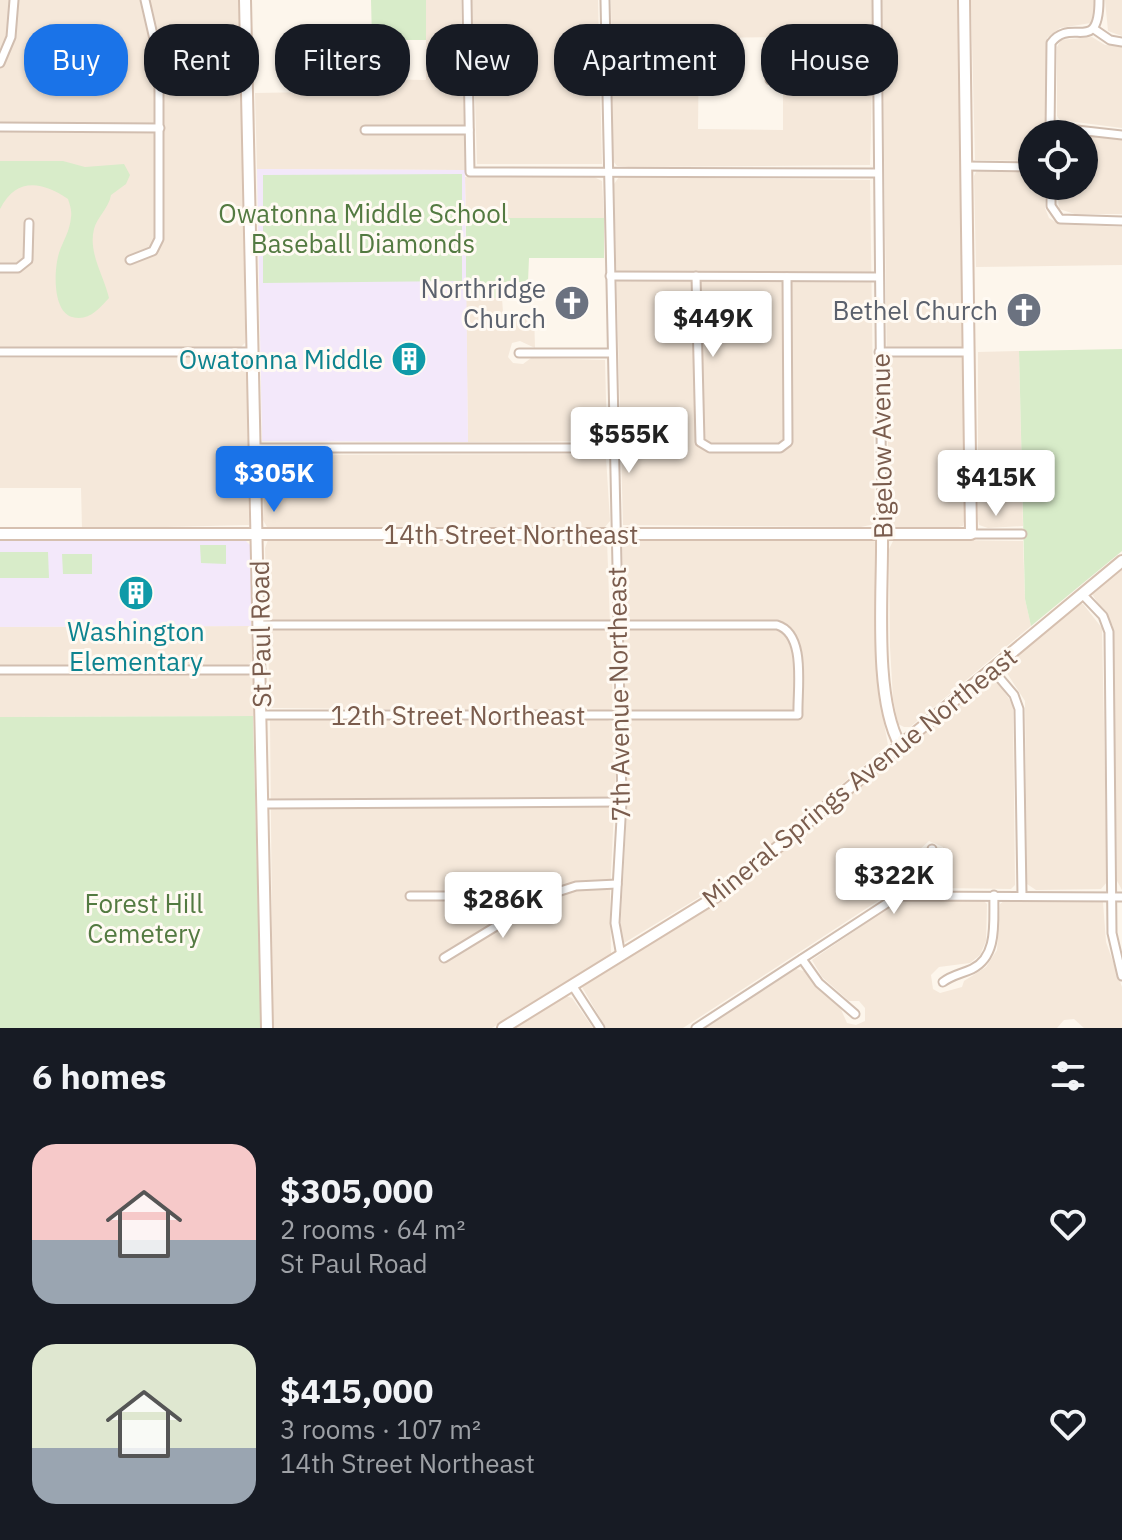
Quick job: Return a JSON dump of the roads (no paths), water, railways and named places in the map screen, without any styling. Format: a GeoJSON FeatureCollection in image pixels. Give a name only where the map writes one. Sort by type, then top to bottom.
{"type":"FeatureCollection","features":[{"type":"Feature","properties":{"kind":"street"},"geometry":{"type":"LineString","coordinates":[[0,63],[11,37],[14,0]]}},
{"type":"Feature","properties":{"kind":"street"},"geometry":{"type":"LineString","coordinates":[[130,260],[153,251],[159,244],[159,61],[145,0]]}},
{"type":"Feature","properties":{"kind":"street","name":"St Paul Road"},"geometry":{"type":"LineString","coordinates":[[245,0],[267,1028]]}},
{"type":"Feature","properties":{"kind":"street"},"geometry":{"type":"LineString","coordinates":[[467,0],[467,24]]}},
{"type":"Feature","properties":{"kind":"street","name":"7th Avenue Northeast"},"geometry":{"type":"LineString","coordinates":[[605,0],[605,24]]}},
{"type":"Feature","properties":{"kind":"street","name":"Bigelow Avenue"},"geometry":{"type":"LineString","coordinates":[[877,0],[877,24]]}},
{"type":"Feature","properties":{"kind":"street"},"geometry":{"type":"LineString","coordinates":[[964,0],[971,534]]}},
{"type":"Feature","properties":{"kind":"street"},"geometry":{"type":"LineString","coordinates":[[1050,120],[1051,43],[1061,34],[1085,33],[1094,29],[1099,20],[1099,0]]}},
{"type":"Feature","properties":{"kind":"street"},"geometry":{"type":"LineString","coordinates":[[1094,29],[1110,40],[1122,42]]}},
{"type":"Feature","properties":{"kind":"street"},"geometry":{"type":"LineString","coordinates":[[468,96],[470,172],[876,173]]}},
{"type":"Feature","properties":{"kind":"street","name":"7th Avenue Northeast"},"geometry":{"type":"LineString","coordinates":[[606,96],[622,802],[616,934],[621,956]]}},
{"type":"Feature","properties":{"kind":"street","name":"Bigelow Avenue"},"geometry":{"type":"LineString","coordinates":[[878,96],[876,173],[885,689],[889,718],[900,745]]}},
{"type":"Feature","properties":{"kind":"street"},"geometry":{"type":"LineString","coordinates":[[0,127],[160,128]]}},
{"type":"Feature","properties":{"kind":"street"},"geometry":{"type":"LineString","coordinates":[[365,130],[469,130]]}},
{"type":"Feature","properties":{"kind":"street"},"geometry":{"type":"LineString","coordinates":[[1098,133],[1122,135]]}},
{"type":"Feature","properties":{"kind":"street"},"geometry":{"type":"LineString","coordinates":[[966,166],[1018,167]]}},
{"type":"Feature","properties":{"kind":"street"},"geometry":{"type":"LineString","coordinates":[[1051,200],[1051,206],[1060,219],[1122,221]]}},
{"type":"Feature","properties":{"kind":"street"},"geometry":{"type":"LineString","coordinates":[[0,268],[18,268],[28,260],[29,223]]}},
{"type":"Feature","properties":{"kind":"street"},"geometry":{"type":"LineString","coordinates":[[610,276],[878,277]]}},
{"type":"Feature","properties":{"kind":"street"},"geometry":{"type":"LineString","coordinates":[[696,276],[700,442],[710,448],[780,448],[786,445],[789,438],[787,277]]}},
{"type":"Feature","properties":{"kind":"street"},"geometry":{"type":"LineString","coordinates":[[0,352],[253,352]]}},
{"type":"Feature","properties":{"kind":"street"},"geometry":{"type":"LineString","coordinates":[[879,352],[968,352]]}},
{"type":"Feature","properties":{"kind":"street"},"geometry":{"type":"LineString","coordinates":[[519,353],[611,353]]}},
{"type":"Feature","properties":{"kind":"street"},"geometry":{"type":"LineString","coordinates":[[256,448],[613,448]]}},
{"type":"Feature","properties":{"kind":"street","name":"14th Street Northeast"},"geometry":{"type":"LineString","coordinates":[[0,534],[1022,534]]}},
{"type":"Feature","properties":{"kind":"street","name":"Mineral Springs Avenue Northeast"},"geometry":{"type":"LineString","coordinates":[[503,1028],[725,891],[1122,561]]}},
{"type":"Feature","properties":{"kind":"street"},"geometry":{"type":"LineString","coordinates":[[1082,594],[1103,616],[1109,632],[1113,946],[1122,976]]}},
{"type":"Feature","properties":{"kind":"street"},"geometry":{"type":"LineString","coordinates":[[259,625],[617,625]]}},
{"type":"Feature","properties":{"kind":"street","name":"12th Street Northeast"},"geometry":{"type":"LineString","coordinates":[[262,715],[798,715],[796,642],[785,628],[617,625]]}},
{"type":"Feature","properties":{"kind":"street"},"geometry":{"type":"LineString","coordinates":[[992,669],[1014,695],[1019,709],[1022,895]]}},
{"type":"Feature","properties":{"kind":"street"},"geometry":{"type":"LineString","coordinates":[[0,670],[261,670]]}},
{"type":"Feature","properties":{"kind":"street"},"geometry":{"type":"LineString","coordinates":[[264,804],[622,802]]}},
{"type":"Feature","properties":{"kind":"street"},"geometry":{"type":"LineString","coordinates":[[931,895],[932,849]]}},
{"type":"Feature","properties":{"kind":"street"},"geometry":{"type":"LineString","coordinates":[[444,958],[545,896],[576,886],[617,884]]}},
{"type":"Feature","properties":{"kind":"street"},"geometry":{"type":"LineString","coordinates":[[696,1028],[891,900],[905,895],[1122,897]]}},
{"type":"Feature","properties":{"kind":"street"},"geometry":{"type":"LineString","coordinates":[[943,982],[978,965],[988,953],[993,940],[994,895]]}},
{"type":"Feature","properties":{"kind":"street"},"geometry":{"type":"LineString","coordinates":[[410,896],[545,896]]}},
{"type":"Feature","properties":{"kind":"street"},"geometry":{"type":"LineString","coordinates":[[802,959],[819,983],[855,1014]]}},
{"type":"Feature","properties":{"kind":"street"},"geometry":{"type":"LineString","coordinates":[[572,985],[600,1028]]}},
{"type":"Feature","properties":{"kind":"place","name":"Northridge Church"},"geometry":{"type":"Point","coordinates":[572,303]}},
{"type":"Feature","properties":{"kind":"place","name":"Bethel Church"},"geometry":{"type":"Point","coordinates":[1024,310]}},
{"type":"Feature","properties":{"kind":"place","name":"Owatonna Middle"},"geometry":{"type":"Point","coordinates":[409,359]}},
{"type":"Feature","properties":{"kind":"place","name":"Washington Elementary"},"geometry":{"type":"Point","coordinates":[136,593]}},
{"type":"Feature","properties":{"kind":"park label","name":"Owatonna Middle School Baseball Diamonds"},"geometry":{"type":"Point","coordinates":[363,228]}},
{"type":"Feature","properties":{"kind":"park label","name":"Forest Hill Cemetery"},"geometry":{"type":"Point","coordinates":[144,918]}}]}
